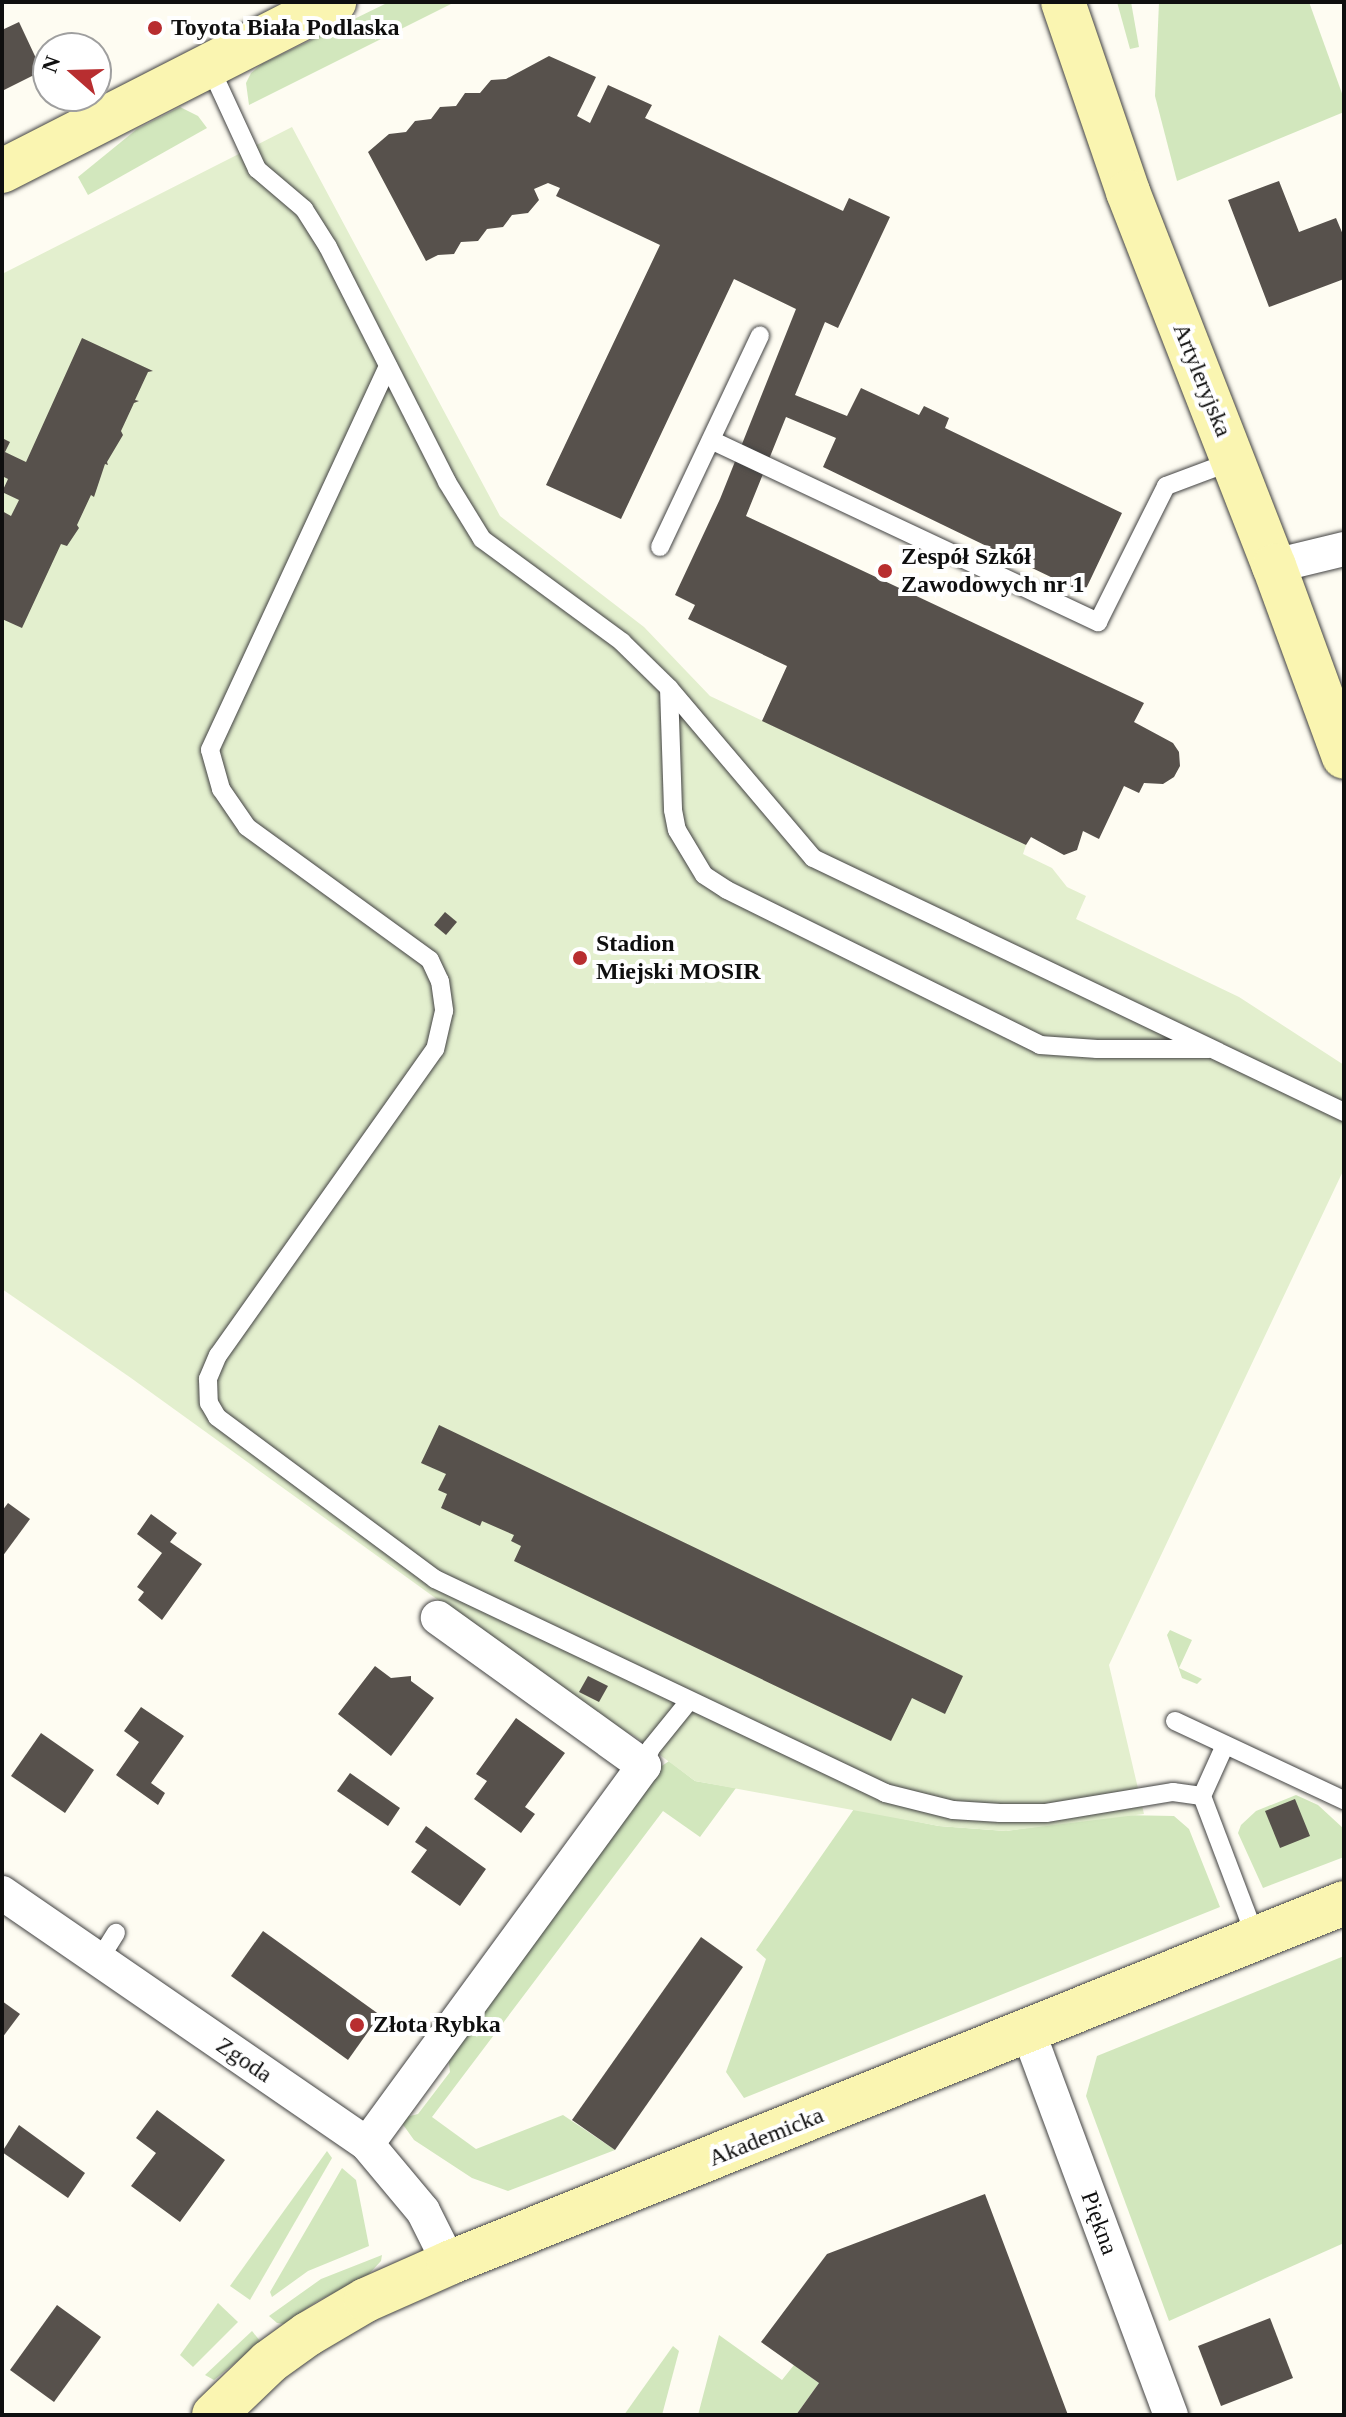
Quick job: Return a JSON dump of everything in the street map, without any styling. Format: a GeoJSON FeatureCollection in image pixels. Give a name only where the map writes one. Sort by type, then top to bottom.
{"type":"FeatureCollection","features":[{"type":"Feature","properties":{"kind":"street"},"geometry":{"type":"LineString","coordinates":[[2,171],[334,2]]}},
{"type":"Feature","properties":{"kind":"street","name":"Artyleryjska"},"geometry":{"type":"LineString","coordinates":[[1063,2],[1128,192],[1274,566],[1344,757]]}},
{"type":"Feature","properties":{"kind":"street"},"geometry":{"type":"LineString","coordinates":[[1274,566],[1344,549]]}},
{"type":"Feature","properties":{"kind":"street"},"geometry":{"type":"LineString","coordinates":[[367,2144],[644,1766],[438,1618]]}},
{"type":"Feature","properties":{"kind":"street","name":"Zgoda"},"geometry":{"type":"LineString","coordinates":[[2,1893],[107,1946],[367,2144],[423,2211],[449,2263]]}},
{"type":"Feature","properties":{"kind":"street","name":"Akademicka"},"geometry":{"type":"LineString","coordinates":[[214,2415],[269,2362],[308,2334],[366,2300],[449,2263],[1344,1903]]}},
{"type":"Feature","properties":{"kind":"street","name":"Piękna"},"geometry":{"type":"LineString","coordinates":[[1028,2031],[1171,2415]]}},
{"type":"Feature","properties":{"kind":"lane"},"geometry":{"type":"LineString","coordinates":[[209,65],[257,169],[304,209],[328,247],[447,482],[482,539],[622,642],[669,688],[813,858],[1344,1112]]}},
{"type":"Feature","properties":{"kind":"lane"},"geometry":{"type":"LineString","coordinates":[[660,547],[760,335]]}},
{"type":"Feature","properties":{"kind":"lane"},"geometry":{"type":"LineString","coordinates":[[388,366],[210,750],[221,789],[247,827],[430,960],[440,981],[444,1011],[435,1049],[218,1355],[208,1379],[209,1403],[227,1428],[435,1579],[885,1793],[953,1810],[1046,1813],[1173,1792],[1202,1796]]}},
{"type":"Feature","properties":{"kind":"lane"},"geometry":{"type":"LineString","coordinates":[[711,440],[1098,622],[1166,486],[1233,461]]}},
{"type":"Feature","properties":{"kind":"lane"},"geometry":{"type":"LineString","coordinates":[[669,688],[677,830],[696,864],[715,883],[1040,1045],[1097,1049],[1214,1049]]}},
{"type":"Feature","properties":{"kind":"lane"},"geometry":{"type":"LineString","coordinates":[[644,1766],[651,1748],[689,1701]]}},
{"type":"Feature","properties":{"kind":"lane"},"geometry":{"type":"LineString","coordinates":[[1175,1721],[1344,1800]]}},
{"type":"Feature","properties":{"kind":"lane"},"geometry":{"type":"LineString","coordinates":[[1225,1745],[1202,1796],[1256,1938]]}},
{"type":"Feature","properties":{"kind":"green space"},"geometry":{"type":"Polygon","coordinates":[[[389,2],[455,2],[249,105],[246,83],[251,73],[262,64],[389,2]]]}},
{"type":"Feature","properties":{"kind":"green space"},"geometry":{"type":"Polygon","coordinates":[[[1117,2],[1131,2],[1139,47],[1130,49],[1117,2]]]}},
{"type":"Feature","properties":{"kind":"green space"},"geometry":{"type":"Polygon","coordinates":[[[1159,2],[1309,2],[1344,99],[1344,112],[1177,181],[1155,96],[1159,2]]]}},
{"type":"Feature","properties":{"kind":"green space"},"geometry":{"type":"Polygon","coordinates":[[[180,107],[198,116],[207,128],[88,195],[78,177],[137,129],[180,107]]]}},
{"type":"Feature","properties":{"kind":"green space","name":"Stadion Miejski MOSIR"},"geometry":{"type":"Polygon","coordinates":[[[292,127],[500,516],[644,627],[710,696],[1026,845],[1023,854],[1052,868],[1067,887],[1086,896],[1076,919],[1239,997],[1344,1065],[1344,1169],[1109,1665],[1144,1814],[1006,1831],[939,1826],[695,1781],[633,1735],[618,1730],[131,1378],[2,1289],[2,274],[292,127]]]}},
{"type":"Feature","properties":{"kind":"green space"},"geometry":{"type":"Polygon","coordinates":[[[1170,1630],[1192,1640],[1179,1668],[1202,1679],[1197,1684],[1182,1678],[1167,1635],[1170,1630]]]}},
{"type":"Feature","properties":{"kind":"green space"},"geometry":{"type":"Polygon","coordinates":[[[669,1761],[695,1781],[736,1788],[700,1837],[663,1811],[432,2117],[476,2149],[563,2115],[615,2150],[508,2191],[472,2178],[414,2140],[399,2119],[418,2114],[450,2072],[447,2049],[659,1768],[669,1761]]]}},
{"type":"Feature","properties":{"kind":"green space"},"geometry":{"type":"Polygon","coordinates":[[[1296,1795],[1318,1805],[1344,1829],[1344,1857],[1263,1888],[1238,1833],[1241,1825],[1256,1811],[1296,1795]]]}},
{"type":"Feature","properties":{"kind":"green space"},"geometry":{"type":"Polygon","coordinates":[[[854,1809],[939,1826],[1006,1831],[1120,1815],[1174,1816],[1189,1829],[1220,1907],[744,2098],[726,2072],[766,1959],[756,1950],[854,1809]]]}},
{"type":"Feature","properties":{"kind":"green space"},"geometry":{"type":"Polygon","coordinates":[[[1344,1956],[1344,2243],[1169,2321],[1086,2096],[1097,2056],[1344,1956]]]}},
{"type":"Feature","properties":{"kind":"green space"},"geometry":{"type":"Polygon","coordinates":[[[327,2151],[332,2158],[250,2300],[230,2286],[327,2151]]]}},
{"type":"Feature","properties":{"kind":"green space"},"geometry":{"type":"Polygon","coordinates":[[[342,2168],[356,2180],[369,2246],[308,2271],[272,2297],[270,2292],[342,2168]]]}},
{"type":"Feature","properties":{"kind":"green space"},"geometry":{"type":"Polygon","coordinates":[[[382,2255],[381,2261],[368,2275],[316,2302],[284,2324],[277,2323],[269,2316],[321,2279],[382,2255]]]}},
{"type":"Feature","properties":{"kind":"green space"},"geometry":{"type":"Polygon","coordinates":[[[218,2303],[238,2322],[193,2367],[180,2355],[218,2303]]]}},
{"type":"Feature","properties":{"kind":"green space"},"geometry":{"type":"Polygon","coordinates":[[[252,2331],[261,2342],[214,2380],[205,2375],[252,2331]]]}},
{"type":"Feature","properties":{"kind":"green space"},"geometry":{"type":"Polygon","coordinates":[[[719,2335],[782,2380],[794,2365],[819,2383],[796,2415],[698,2415],[719,2335]]]}},
{"type":"Feature","properties":{"kind":"green space"},"geometry":{"type":"Polygon","coordinates":[[[673,2346],[679,2351],[662,2415],[624,2415],[673,2346]]]}},
{"type":"Feature","properties":{"kind":"building"},"geometry":{"type":"Polygon","coordinates":[[[19,22],[32,50],[32,76],[2,91],[2,30],[19,22]]]}},
{"type":"Feature","properties":{"kind":"building"},"geometry":{"type":"Polygon","coordinates":[[[549,56],[596,77],[577,116],[590,123],[608,85],[652,105],[645,118],[843,211],[849,198],[890,217],[838,328],[825,322],[795,395],[847,416],[861,388],[919,415],[924,406],[949,418],[945,428],[1122,513],[1084,593],[823,467],[836,438],[786,417],[746,516],[1144,703],[1134,722],[1173,743],[1179,752],[1180,766],[1174,777],[1163,784],[1144,783],[1139,793],[1124,786],[1099,839],[1083,831],[1077,850],[1064,855],[1031,837],[1026,845],[762,721],[787,666],[688,619],[695,605],[675,595],[720,499],[796,309],[734,279],[621,519],[546,485],[660,245],[556,196],[560,188],[548,183],[534,189],[539,200],[528,213],[512,215],[503,227],[487,229],[478,241],[461,242],[454,254],[438,255],[426,261],[368,152],[389,134],[406,132],[415,121],[431,119],[440,107],[456,106],[465,93],[480,93],[491,80],[506,79],[549,56]]]}},
{"type":"Feature","properties":{"kind":"building"},"geometry":{"type":"Polygon","coordinates":[[[1279,181],[1299,232],[1336,218],[1344,237],[1344,279],[1269,307],[1228,200],[1279,181]]]}},
{"type":"Feature","properties":{"kind":"building"},"geometry":{"type":"Polygon","coordinates":[[[82,338],[153,371],[148,372],[135,400],[139,401],[134,403],[121,431],[123,435],[108,465],[105,464],[94,497],[91,495],[77,525],[79,528],[67,546],[61,544],[22,628],[2,619],[2,511],[11,516],[19,500],[2,492],[8,479],[2,476],[2,438],[10,442],[5,452],[26,462],[82,338]]]}},
{"type":"Feature","properties":{"kind":"building"},"geometry":{"type":"Polygon","coordinates":[[[445,912],[457,922],[446,935],[434,925],[445,912]]]}},
{"type":"Feature","properties":{"kind":"building"},"geometry":{"type":"Polygon","coordinates":[[[439,1425],[963,1676],[945,1714],[912,1698],[891,1741],[514,1561],[521,1546],[511,1541],[514,1535],[482,1521],[480,1526],[441,1508],[447,1494],[438,1490],[446,1474],[421,1463],[439,1425]]]}},
{"type":"Feature","properties":{"kind":"building"},"geometry":{"type":"Polygon","coordinates":[[[8,1503],[30,1519],[2,1557],[2,1511],[8,1503]]]}},
{"type":"Feature","properties":{"kind":"building"},"geometry":{"type":"Polygon","coordinates":[[[151,1514],[177,1533],[170,1542],[202,1564],[162,1620],[138,1600],[144,1592],[137,1587],[162,1553],[137,1534],[151,1514]]]}},
{"type":"Feature","properties":{"kind":"building"},"geometry":{"type":"Polygon","coordinates":[[[375,1666],[391,1678],[411,1676],[411,1681],[434,1698],[391,1756],[338,1714],[375,1666]]]}},
{"type":"Feature","properties":{"kind":"building"},"geometry":{"type":"Polygon","coordinates":[[[588,1676],[608,1686],[599,1702],[579,1692],[588,1676]]]}},
{"type":"Feature","properties":{"kind":"building"},"geometry":{"type":"Polygon","coordinates":[[[141,1707],[184,1736],[151,1783],[165,1793],[158,1805],[116,1775],[139,1742],[124,1731],[141,1707]]]}},
{"type":"Feature","properties":{"kind":"building"},"geometry":{"type":"Polygon","coordinates":[[[516,1718],[565,1753],[525,1807],[535,1814],[521,1833],[474,1799],[487,1781],[476,1774],[516,1718]]]}},
{"type":"Feature","properties":{"kind":"building"},"geometry":{"type":"Polygon","coordinates":[[[41,1733],[94,1770],[65,1813],[11,1776],[41,1733]]]}},
{"type":"Feature","properties":{"kind":"building"},"geometry":{"type":"Polygon","coordinates":[[[350,1773],[400,1808],[388,1826],[337,1791],[350,1773]]]}},
{"type":"Feature","properties":{"kind":"building"},"geometry":{"type":"Polygon","coordinates":[[[1295,1799],[1310,1836],[1280,1848],[1265,1811],[1295,1799]]]}},
{"type":"Feature","properties":{"kind":"building"},"geometry":{"type":"Polygon","coordinates":[[[426,1826],[486,1869],[460,1906],[411,1872],[427,1850],[415,1842],[426,1826]]]}},
{"type":"Feature","properties":{"kind":"building"},"geometry":{"type":"Polygon","coordinates":[[[263,1931],[380,2015],[348,2060],[231,1976],[263,1931]]]}},
{"type":"Feature","properties":{"kind":"building"},"geometry":{"type":"Polygon","coordinates":[[[701,1937],[743,1967],[615,2150],[572,2120],[701,1937]]]}},
{"type":"Feature","properties":{"kind":"building"},"geometry":{"type":"Polygon","coordinates":[[[2,2001],[20,2014],[2,2038],[2,2001]]]}},
{"type":"Feature","properties":{"kind":"building"},"geometry":{"type":"Polygon","coordinates":[[[157,2110],[225,2160],[180,2222],[131,2186],[156,2153],[136,2138],[157,2110]]]}},
{"type":"Feature","properties":{"kind":"building"},"geometry":{"type":"Polygon","coordinates":[[[19,2125],[85,2173],[68,2198],[2,2152],[19,2125]]]}},
{"type":"Feature","properties":{"kind":"building"},"geometry":{"type":"Polygon","coordinates":[[[985,2194],[1068,2415],[796,2415],[819,2383],[761,2342],[827,2254],[985,2194]]]}},
{"type":"Feature","properties":{"kind":"building"},"geometry":{"type":"Polygon","coordinates":[[[57,2305],[101,2337],[54,2402],[10,2370],[57,2305]]]}},
{"type":"Feature","properties":{"kind":"building"},"geometry":{"type":"Polygon","coordinates":[[[1270,2318],[1293,2378],[1221,2406],[1198,2346],[1270,2318]]]}},
{"type":"Feature","properties":{"kind":"place","name":"Toyota Biała Podlaska"},"geometry":{"type":"Point","coordinates":[155,28]}},
{"type":"Feature","properties":{"kind":"place","name":"Zespół Szkół Zawodowych nr 1"},"geometry":{"type":"Point","coordinates":[885,571]}},
{"type":"Feature","properties":{"kind":"place","name":"Stadion Miejski MOSIR"},"geometry":{"type":"Point","coordinates":[580,958]}},
{"type":"Feature","properties":{"kind":"place","name":"Złota Rybka"},"geometry":{"type":"Point","coordinates":[357,2025]}}]}
